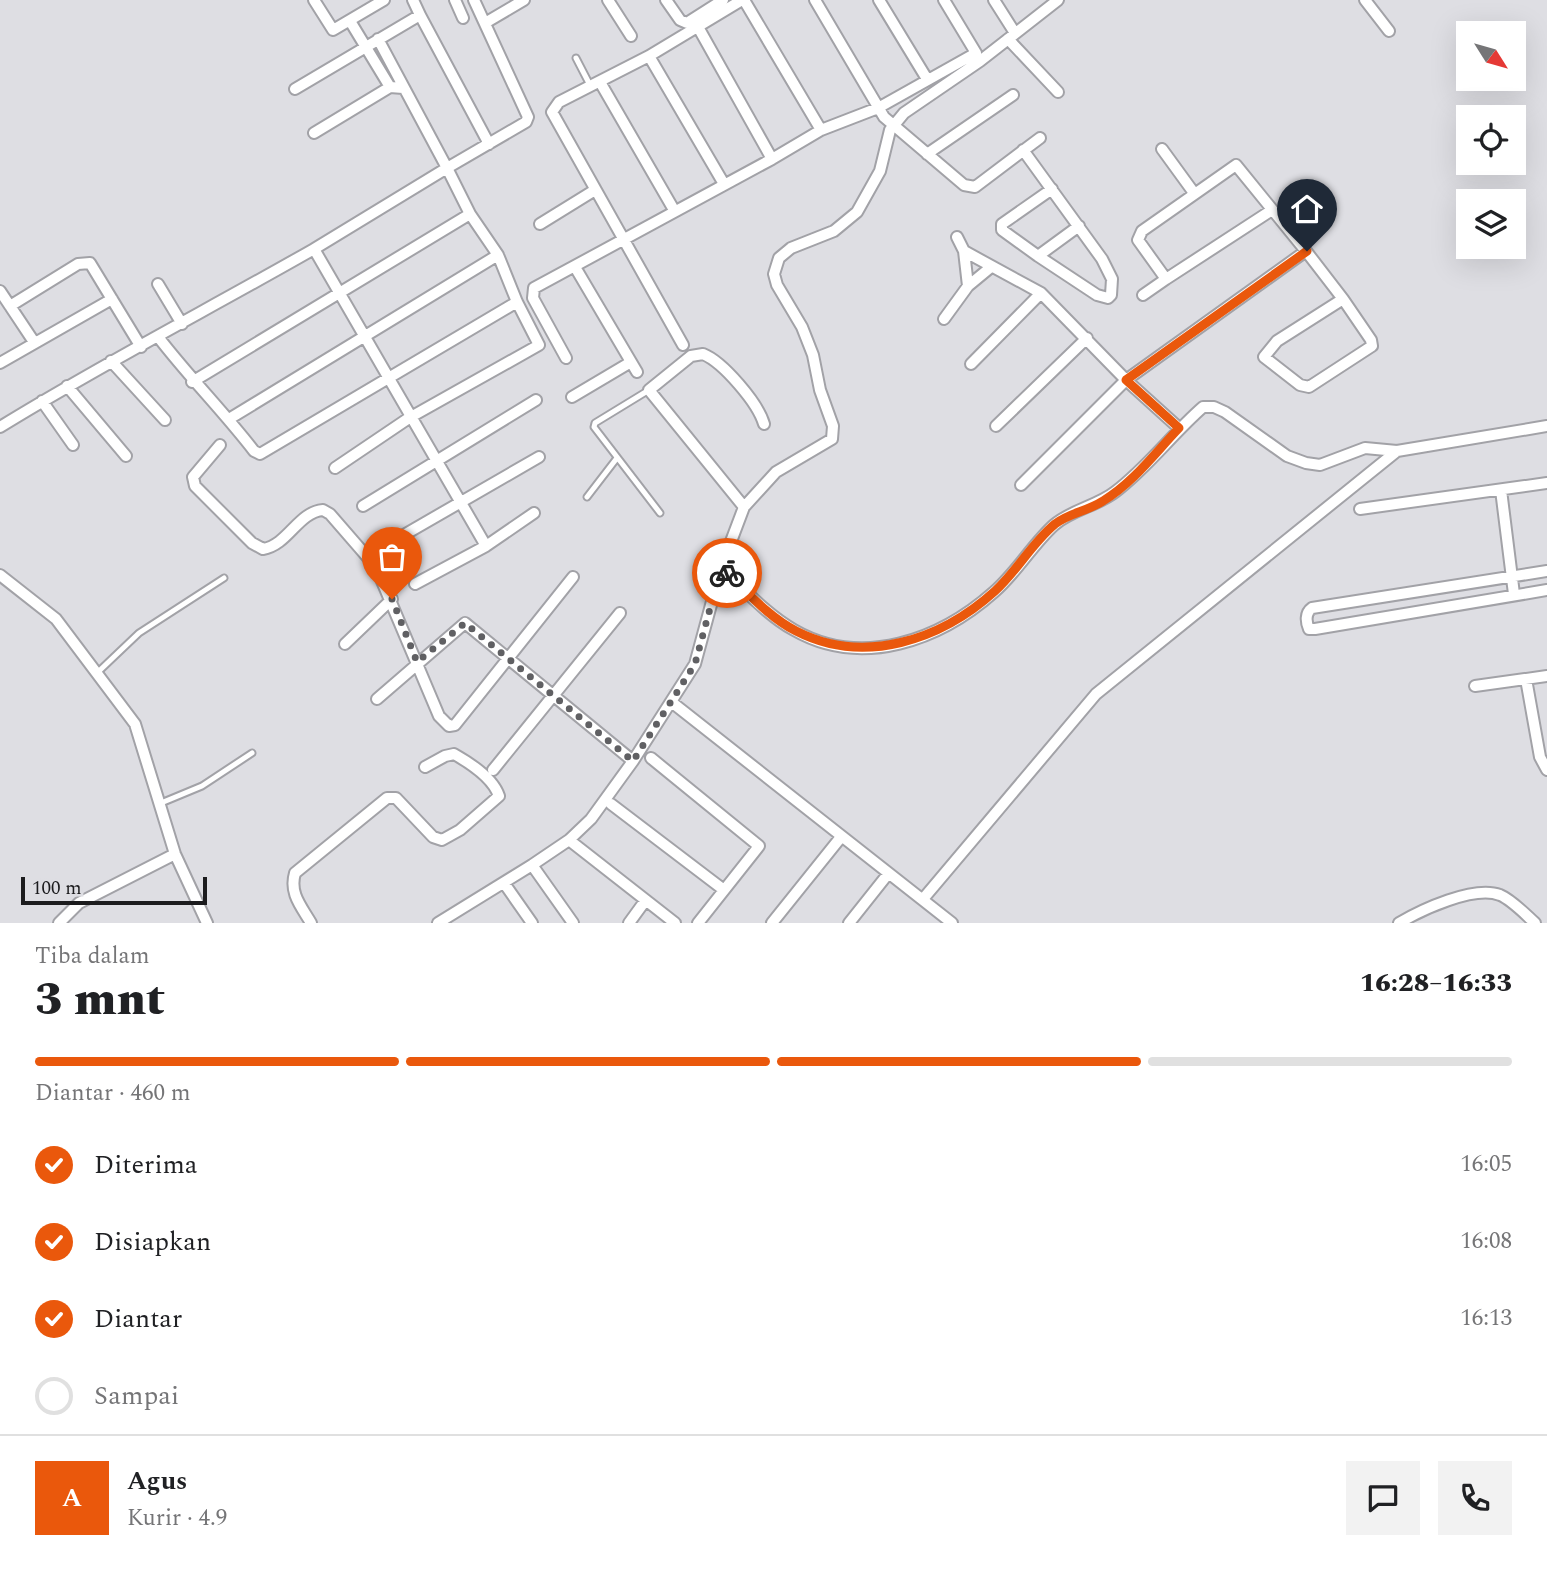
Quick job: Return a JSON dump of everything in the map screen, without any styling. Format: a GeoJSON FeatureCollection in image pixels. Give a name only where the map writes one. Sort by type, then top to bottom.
{"type":"FeatureCollection","features":[{"type":"Feature","properties":{"kind":"street"},"geometry":{"type":"LineString","coordinates":[[314,0],[330,29],[350,21],[384,0]]}},
{"type":"Feature","properties":{"kind":"street"},"geometry":{"type":"LineString","coordinates":[[413,0],[489,144]]}},
{"type":"Feature","properties":{"kind":"street"},"geometry":{"type":"LineString","coordinates":[[455,0],[463,18]]}},
{"type":"Feature","properties":{"kind":"street"},"geometry":{"type":"LineString","coordinates":[[0,427],[111,361],[159,338],[314,249],[489,144],[528,117],[474,0]]}},
{"type":"Feature","properties":{"kind":"street"},"geometry":{"type":"LineString","coordinates":[[485,23],[524,0]]}},
{"type":"Feature","properties":{"kind":"street"},"geometry":{"type":"LineString","coordinates":[[608,0],[631,36]]}},
{"type":"Feature","properties":{"kind":"street"},"geometry":{"type":"LineString","coordinates":[[666,0],[680,20],[687,23],[724,0]]}},
{"type":"Feature","properties":{"kind":"street"},"geometry":{"type":"LineString","coordinates":[[683,345],[552,112],[559,102],[649,56],[743,0],[821,130]]}},
{"type":"Feature","properties":{"kind":"street"},"geometry":{"type":"LineString","coordinates":[[815,0],[878,108],[893,126],[964,185],[972,188],[1040,138]]}},
{"type":"Feature","properties":{"kind":"street"},"geometry":{"type":"LineString","coordinates":[[878,0],[927,79]]}},
{"type":"Feature","properties":{"kind":"street"},"geometry":{"type":"LineString","coordinates":[[566,358],[531,293],[534,288],[821,130],[878,108],[976,53],[944,0]]}},
{"type":"Feature","properties":{"kind":"street"},"geometry":{"type":"LineString","coordinates":[[994,0],[1011,36],[1058,92]]}},
{"type":"Feature","properties":{"kind":"street"},"geometry":{"type":"LineString","coordinates":[[438,923],[569,840],[608,797],[695,664],[721,568],[744,507],[776,472],[829,442],[834,435],[813,355],[802,327],[777,285],[775,267],[783,253],[822,237],[857,212],[880,171],[893,126],[915,104],[1041,15],[1058,0]]}},
{"type":"Feature","properties":{"kind":"street"},"geometry":{"type":"LineString","coordinates":[[1365,0],[1389,31]]}},
{"type":"Feature","properties":{"kind":"street"},"geometry":{"type":"LineString","coordinates":[[295,89],[420,15]]}},
{"type":"Feature","properties":{"kind":"street"},"geometry":{"type":"LineString","coordinates":[[350,21],[390,87]]}},
{"type":"Feature","properties":{"kind":"street"},"geometry":{"type":"LineString","coordinates":[[698,27],[772,159]]}},
{"type":"Feature","properties":{"kind":"street"},"geometry":{"type":"LineString","coordinates":[[335,468],[409,418],[539,345],[517,302],[498,255],[470,214],[378,39]]}},
{"type":"Feature","properties":{"kind":"street"},"geometry":{"type":"LineString","coordinates":[[649,56],[724,184]]}},
{"type":"Feature","properties":{"kind":"street"},"geometry":{"type":"LineString","coordinates":[[595,84],[674,211]]}},
{"type":"Feature","properties":{"kind":"street"},"geometry":{"type":"LineString","coordinates":[[314,133],[390,87],[403,88]]}},
{"type":"Feature","properties":{"kind":"street"},"geometry":{"type":"LineString","coordinates":[[927,154],[1013,95]]}},
{"type":"Feature","properties":{"kind":"street"},"geometry":{"type":"LineString","coordinates":[[1162,149],[1194,193]]}},
{"type":"Feature","properties":{"kind":"street"},"geometry":{"type":"LineString","coordinates":[[1023,150],[1052,189],[1079,226],[1110,272],[1112,289],[1108,298],[1097,295],[1038,256],[1001,226],[1052,189]]}},
{"type":"Feature","properties":{"kind":"street"},"geometry":{"type":"LineString","coordinates":[[1166,279],[1140,244],[1138,235],[1236,165],[1307,251],[1343,299],[1371,340],[1372,346],[1309,387],[1300,385],[1265,360],[1265,352],[1277,341],[1343,299]]}},
{"type":"Feature","properties":{"kind":"street"},"geometry":{"type":"LineString","coordinates":[[540,224],[595,190]]}},
{"type":"Feature","properties":{"kind":"street"},"geometry":{"type":"LineString","coordinates":[[1143,295],[1272,210]]}},
{"type":"Feature","properties":{"kind":"street"},"geometry":{"type":"LineString","coordinates":[[192,382],[470,214]]}},
{"type":"Feature","properties":{"kind":"street"},"geometry":{"type":"LineString","coordinates":[[1038,256],[1079,226]]}},
{"type":"Feature","properties":{"kind":"street"},"geometry":{"type":"LineString","coordinates":[[957,237],[964,251],[968,286]]}},
{"type":"Feature","properties":{"kind":"street"},"geometry":{"type":"LineString","coordinates":[[314,249],[366,337],[409,418],[486,547]]}},
{"type":"Feature","properties":{"kind":"street"},"geometry":{"type":"LineString","coordinates":[[964,251],[1041,293],[1126,380],[1179,428]]}},
{"type":"Feature","properties":{"kind":"street"},"geometry":{"type":"LineString","coordinates":[[1021,485],[1126,380],[1307,251]]}},
{"type":"Feature","properties":{"kind":"street"},"geometry":{"type":"LineString","coordinates":[[229,419],[498,255]]}},
{"type":"Feature","properties":{"kind":"street"},"geometry":{"type":"LineString","coordinates":[[10,306],[86,262],[93,265],[141,347]]}},
{"type":"Feature","properties":{"kind":"street"},"geometry":{"type":"LineString","coordinates":[[572,397],[634,367],[575,267]]}},
{"type":"Feature","properties":{"kind":"street"},"geometry":{"type":"LineString","coordinates":[[944,319],[968,286],[991,267]]}},
{"type":"Feature","properties":{"kind":"street"},"geometry":{"type":"LineString","coordinates":[[158,284],[182,324]]}},
{"type":"Feature","properties":{"kind":"street"},"geometry":{"type":"LineString","coordinates":[[0,291],[34,342]]}},
{"type":"Feature","properties":{"kind":"street"},"geometry":{"type":"LineString","coordinates":[[971,364],[1041,293]]}},
{"type":"Feature","properties":{"kind":"street"},"geometry":{"type":"LineString","coordinates":[[0,363],[113,299]]}},
{"type":"Feature","properties":{"kind":"street"},"geometry":{"type":"LineString","coordinates":[[159,338],[192,382],[229,419],[254,451],[260,454],[517,302]]}},
{"type":"Feature","properties":{"kind":"street"},"geometry":{"type":"LineString","coordinates":[[996,426],[1087,338]]}},
{"type":"Feature","properties":{"kind":"street"},"geometry":{"type":"LineString","coordinates":[[744,507],[649,390],[691,356],[703,354],[735,381],[761,415],[764,424]]}},
{"type":"Feature","properties":{"kind":"street"},"geometry":{"type":"LineString","coordinates":[[111,361],[165,420]]}},
{"type":"Feature","properties":{"kind":"street"},"geometry":{"type":"LineString","coordinates":[[67,386],[126,456]]}},
{"type":"Feature","properties":{"kind":"street"},"geometry":{"type":"LineString","coordinates":[[363,506],[536,400]]}},
{"type":"Feature","properties":{"kind":"street"},"geometry":{"type":"LineString","coordinates":[[42,401],[73,445]]}},
{"type":"Feature","properties":{"kind":"street"},"geometry":{"type":"LineString","coordinates":[[721,568],[776,618],[808,637],[850,648],[905,644],[929,635],[993,593],[1057,522],[1102,502],[1121,488],[1179,428],[1207,406],[1225,412],[1301,462],[1320,465],[1372,447],[1397,451],[1547,426]]}},
{"type":"Feature","properties":{"kind":"street"},"geometry":{"type":"LineString","coordinates":[[220,445],[195,474],[193,483],[252,542],[263,549],[272,547],[311,513],[318,510],[328,512],[376,567],[392,599],[439,716],[451,726],[573,577]]}},
{"type":"Feature","properties":{"kind":"street"},"geometry":{"type":"LineString","coordinates":[[923,899],[1096,694],[1397,451]]}},
{"type":"Feature","properties":{"kind":"street"},"geometry":{"type":"LineString","coordinates":[[390,543],[539,457]]}},
{"type":"Feature","properties":{"kind":"street"},"geometry":{"type":"LineString","coordinates":[[1360,509],[1547,483]]}},
{"type":"Feature","properties":{"kind":"street"},"geometry":{"type":"LineString","coordinates":[[1501,490],[1514,594]]}},
{"type":"Feature","properties":{"kind":"street"},"geometry":{"type":"LineString","coordinates":[[415,584],[486,547],[534,513]]}},
{"type":"Feature","properties":{"kind":"street"},"geometry":{"type":"LineString","coordinates":[[1547,571],[1312,608],[1307,615],[1307,622],[1310,629],[1315,629],[1547,590]]}},
{"type":"Feature","properties":{"kind":"street"},"geometry":{"type":"LineString","coordinates":[[0,575],[56,619],[135,724],[175,854],[207,923]]}},
{"type":"Feature","properties":{"kind":"street"},"geometry":{"type":"LineString","coordinates":[[345,644],[392,599]]}},
{"type":"Feature","properties":{"kind":"street"},"geometry":{"type":"LineString","coordinates":[[493,770],[620,613]]}},
{"type":"Feature","properties":{"kind":"street"},"geometry":{"type":"LineString","coordinates":[[377,699],[465,623],[633,761]]}},
{"type":"Feature","properties":{"kind":"street"},"geometry":{"type":"LineString","coordinates":[[1475,686],[1547,676]]}},
{"type":"Feature","properties":{"kind":"street"},"geometry":{"type":"LineString","coordinates":[[1526,679],[1540,757],[1547,770]]}},
{"type":"Feature","properties":{"kind":"street"},"geometry":{"type":"LineString","coordinates":[[674,704],[952,923]]}},
{"type":"Feature","properties":{"kind":"street"},"geometry":{"type":"LineString","coordinates":[[311,923],[295,897],[292,886],[295,873],[387,798],[396,798],[433,837],[442,841],[460,830],[499,796],[495,787],[480,772],[454,754],[425,767]]}},
{"type":"Feature","properties":{"kind":"street"},"geometry":{"type":"LineString","coordinates":[[651,758],[759,846],[698,923]]}},
{"type":"Feature","properties":{"kind":"street"},"geometry":{"type":"LineString","coordinates":[[611,804],[724,890]]}},
{"type":"Feature","properties":{"kind":"street"},"geometry":{"type":"LineString","coordinates":[[772,923],[841,837]]}},
{"type":"Feature","properties":{"kind":"street"},"geometry":{"type":"LineString","coordinates":[[569,840],[675,923]]}},
{"type":"Feature","properties":{"kind":"street"},"geometry":{"type":"LineString","coordinates":[[59,923],[79,903],[175,854]]}},
{"type":"Feature","properties":{"kind":"street"},"geometry":{"type":"LineString","coordinates":[[532,865],[573,923]]}},
{"type":"Feature","properties":{"kind":"street"},"geometry":{"type":"LineString","coordinates":[[849,923],[888,874]]}},
{"type":"Feature","properties":{"kind":"street"},"geometry":{"type":"LineString","coordinates":[[505,883],[532,923]]}},
{"type":"Feature","properties":{"kind":"street"},"geometry":{"type":"LineString","coordinates":[[1399,923],[1448,900],[1487,894],[1499,895],[1535,923]]}},
{"type":"Feature","properties":{"kind":"street"},"geometry":{"type":"LineString","coordinates":[[629,923],[645,901]]}},
{"type":"Feature","properties":{"kind":"lane"},"geometry":{"type":"LineString","coordinates":[[576,58],[595,84]]}},
{"type":"Feature","properties":{"kind":"lane"},"geometry":{"type":"LineString","coordinates":[[649,390],[595,425],[660,513]]}},
{"type":"Feature","properties":{"kind":"lane"},"geometry":{"type":"LineString","coordinates":[[587,497],[617,458]]}},
{"type":"Feature","properties":{"kind":"lane"},"geometry":{"type":"LineString","coordinates":[[97,672],[163,615],[224,578]]}},
{"type":"Feature","properties":{"kind":"lane"},"geometry":{"type":"LineString","coordinates":[[159,804],[202,786],[253,753]]}},
{"type":"Feature","properties":{"kind":"way so far"},"geometry":{"type":"LineString","coordinates":[[392,599],[417,662],[465,623],[633,761],[695,664],[721,568],[727,573]]}},
{"type":"Feature","properties":{"kind":"route"},"geometry":{"type":"LineString","coordinates":[[727,573],[788,627],[825,643],[850,648],[869,648],[905,644],[929,635],[993,593],[1057,522],[1102,502],[1121,488],[1179,428],[1126,380],[1307,251]]}}]}
